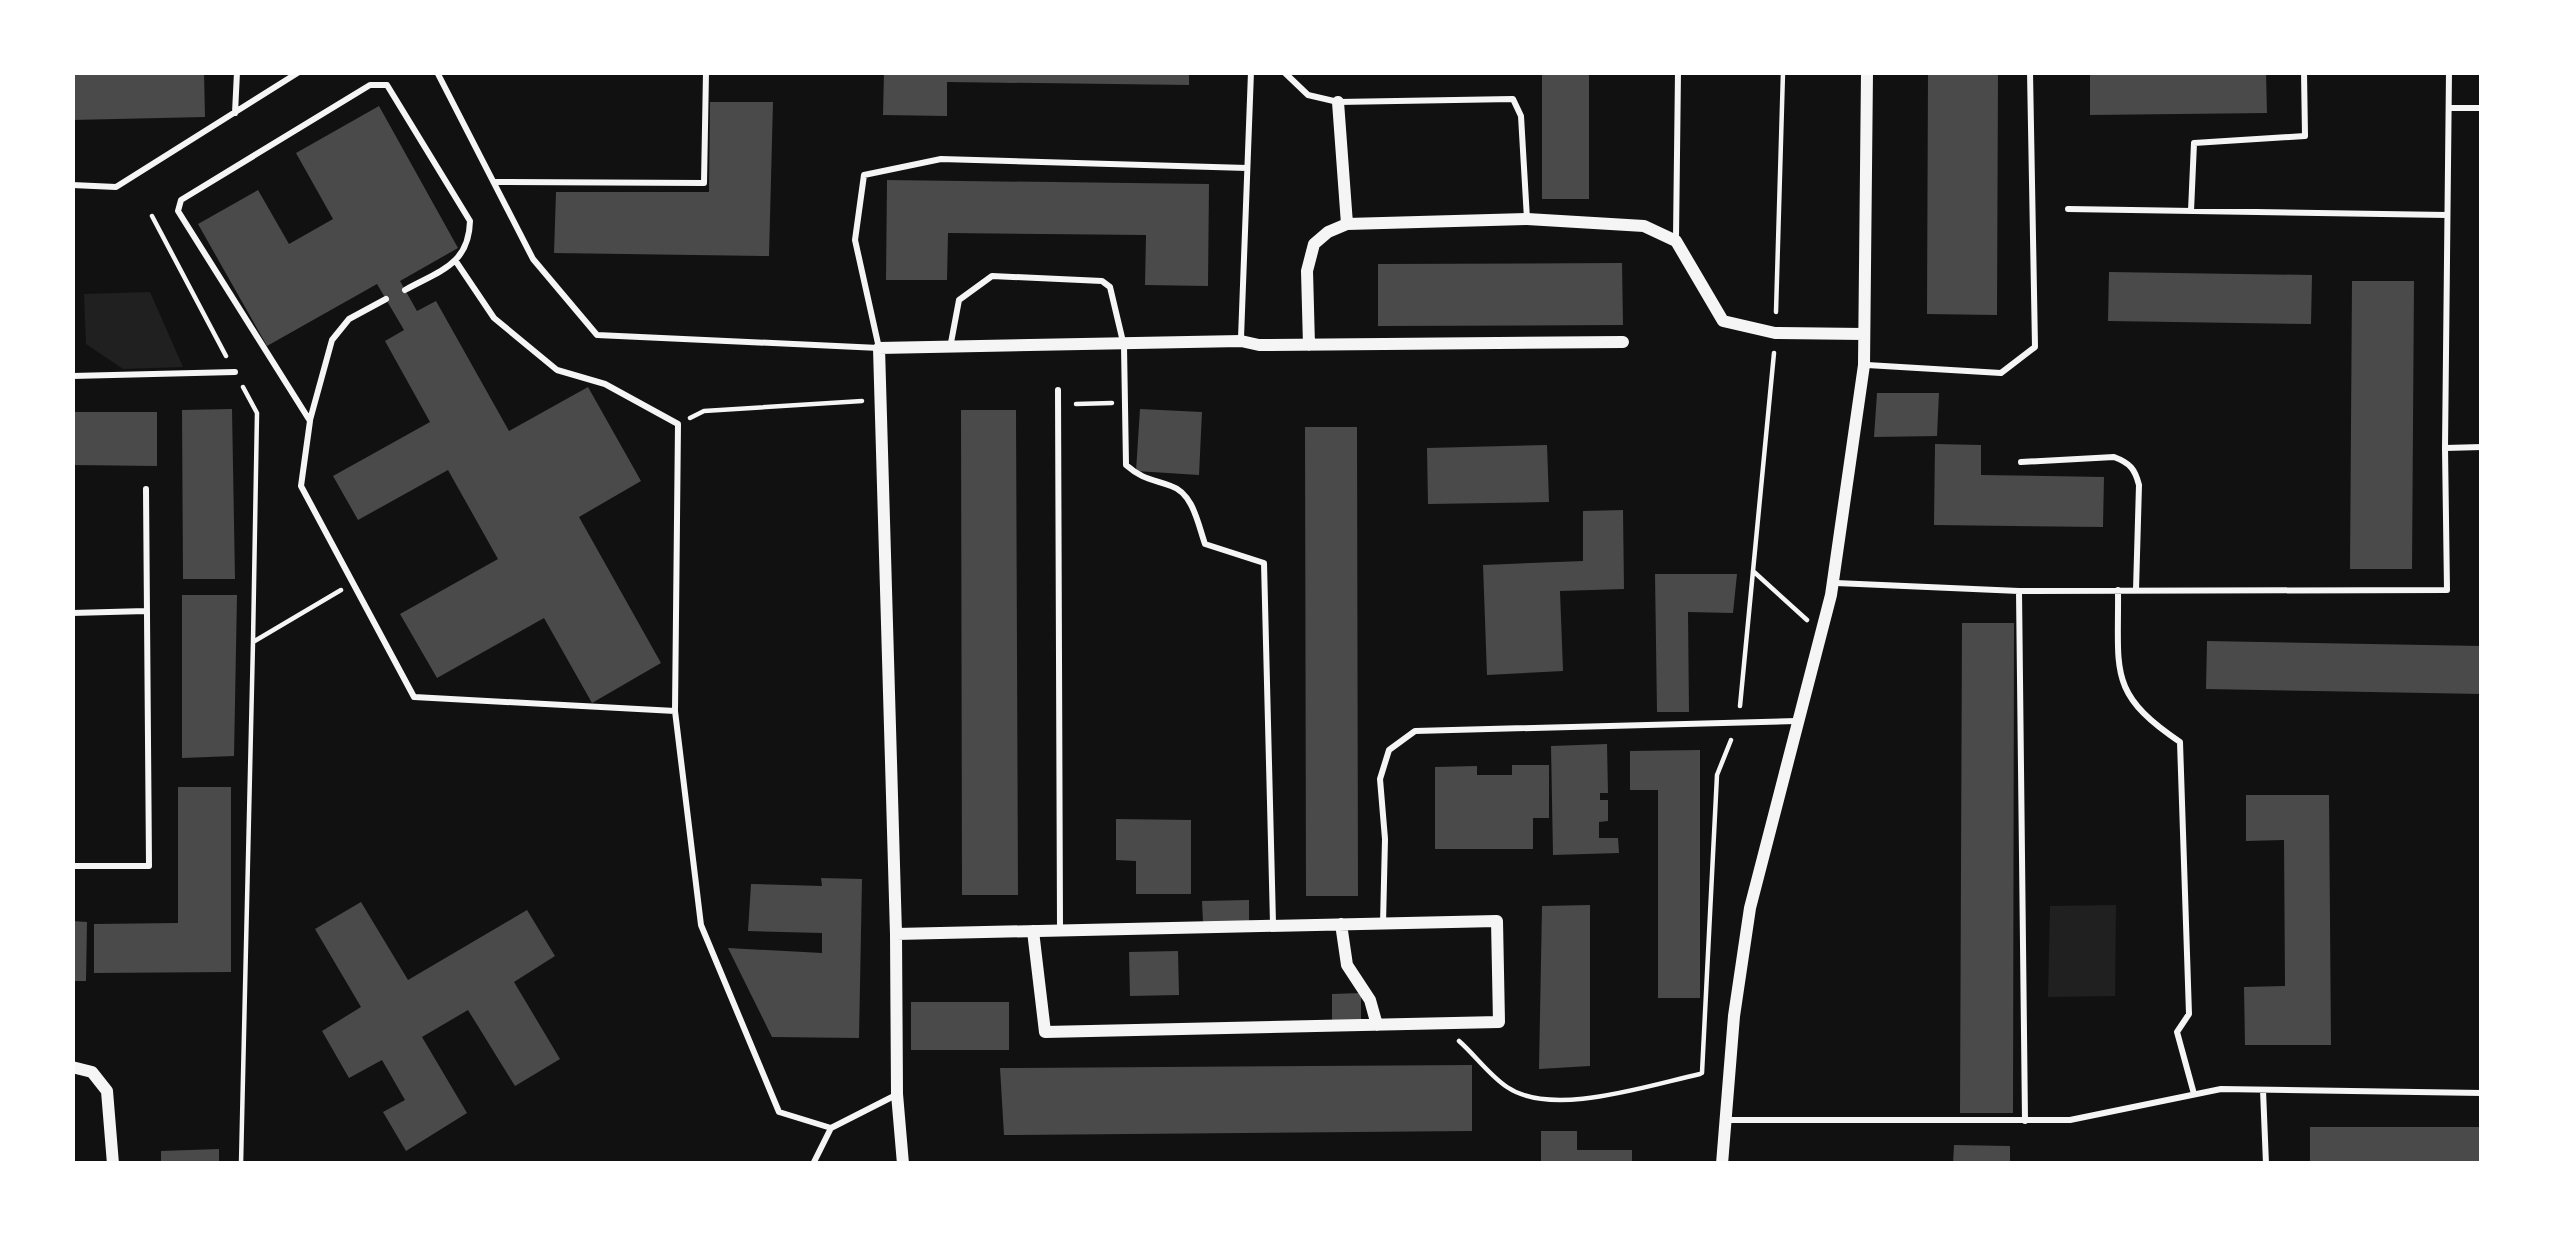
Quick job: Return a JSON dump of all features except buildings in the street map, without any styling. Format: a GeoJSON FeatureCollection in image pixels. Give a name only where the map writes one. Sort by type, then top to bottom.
{"type":"FeatureCollection","features":[{"type":"Feature","properties":{"kind":"street"},"geometry":{"type":"LineString","coordinates":[[1722,1164],[1750,908],[1832,583],[1864,365],[1867,72]]}},
{"type":"Feature","properties":{"kind":"street"},"geometry":{"type":"LineString","coordinates":[[1338,102],[1347,224]]}},
{"type":"Feature","properties":{"kind":"street"},"geometry":{"type":"LineString","coordinates":[[1309,345],[1307,271],[1314,244],[1328,232],[1347,224],[1527,219],[1644,226],[1676,241],[1723,321],[1775,333],[1864,334]]}},
{"type":"Feature","properties":{"kind":"street"},"geometry":{"type":"LineString","coordinates":[[903,1164],[897,1094],[879,348],[1241,341],[1258,345],[1623,342]]}},
{"type":"Feature","properties":{"kind":"street"},"geometry":{"type":"LineString","coordinates":[[896,934],[1497,921],[1498,1022],[1045,1032],[1033,932]]}},
{"type":"Feature","properties":{"kind":"street"},"geometry":{"type":"LineString","coordinates":[[1340,924],[1348,965],[1370,1000],[1377,1025]]}},
{"type":"Feature","properties":{"kind":"street"},"geometry":{"type":"LineString","coordinates":[[72,1067],[92,1072],[107,1091],[113,1164]]}},
{"type":"Feature","properties":{"kind":"lane"},"geometry":{"type":"LineString","coordinates":[[235,113],[236,72]]}},
{"type":"Feature","properties":{"kind":"lane"},"geometry":{"type":"LineString","coordinates":[[72,185],[116,187],[299,72]]}},
{"type":"Feature","properties":{"kind":"lane"},"geometry":{"type":"LineString","coordinates":[[437,72],[532,259],[597,335],[879,348],[855,240],[864,175],[941,159],[1247,168]]}},
{"type":"Feature","properties":{"kind":"lane"},"geometry":{"type":"LineString","coordinates":[[493,182],[704,183],[706,72]]}},
{"type":"Feature","properties":{"kind":"lane"},"geometry":{"type":"LineString","coordinates":[[1241,341],[1251,72]]}},
{"type":"Feature","properties":{"kind":"lane"},"geometry":{"type":"LineString","coordinates":[[1284,72],[1308,95],[1338,102],[1514,99],[1521,116],[1527,219]]}},
{"type":"Feature","properties":{"kind":"lane"},"geometry":{"type":"LineString","coordinates":[[1676,241],[1678,72]]}},
{"type":"Feature","properties":{"kind":"lane"},"geometry":{"type":"LineString","coordinates":[[1864,365],[2001,373],[2036,347],[2030,72]]}},
{"type":"Feature","properties":{"kind":"lane"},"geometry":{"type":"LineString","coordinates":[[2191,211],[2194,143],[2305,136],[2304,72]]}},
{"type":"Feature","properties":{"kind":"lane"},"geometry":{"type":"LineString","coordinates":[[1832,583],[2020,591],[2447,590],[2449,72]]}},
{"type":"Feature","properties":{"kind":"lane"},"geometry":{"type":"LineString","coordinates":[[310,421],[178,212],[181,200],[370,85],[387,85],[470,221],[470,244],[456,262],[405,290]]}},
{"type":"Feature","properties":{"kind":"lane"},"geometry":{"type":"LineString","coordinates":[[2448,108],[2482,108]]}},
{"type":"Feature","properties":{"kind":"lane"},"geometry":{"type":"LineString","coordinates":[[2068,209],[2447,214]]}},
{"type":"Feature","properties":{"kind":"lane"},"geometry":{"type":"LineString","coordinates":[[456,262],[494,318],[557,370],[605,384],[678,424],[675,711],[701,925],[778,1112],[831,1128]]}},
{"type":"Feature","properties":{"kind":"lane"},"geometry":{"type":"LineString","coordinates":[[950,348],[958,300],[992,276],[1102,281],[1115,297],[1124,346],[1126,465],[1145,481],[1177,487],[1192,504],[1205,544],[1264,563],[1273,926]]}},
{"type":"Feature","properties":{"kind":"lane"},"geometry":{"type":"LineString","coordinates":[[386,299],[350,319],[332,340],[310,421],[301,486],[413,697],[675,711]]}},
{"type":"Feature","properties":{"kind":"lane"},"geometry":{"type":"LineString","coordinates":[[72,376],[235,372]]}},
{"type":"Feature","properties":{"kind":"lane"},"geometry":{"type":"LineString","coordinates":[[1058,390],[1060,931]]}},
{"type":"Feature","properties":{"kind":"lane"},"geometry":{"type":"LineString","coordinates":[[2446,448],[2482,447]]}},
{"type":"Feature","properties":{"kind":"lane"},"geometry":{"type":"LineString","coordinates":[[2021,462],[2114,457],[2128,462],[2139,485],[2136,590]]}},
{"type":"Feature","properties":{"kind":"lane"},"geometry":{"type":"LineString","coordinates":[[72,866],[148,866],[146,489]]}},
{"type":"Feature","properties":{"kind":"lane"},"geometry":{"type":"LineString","coordinates":[[2117,590],[2119,666],[2127,697],[2147,720],[2180,742],[2188,1014],[2177,1032],[2194,1094]]}},
{"type":"Feature","properties":{"kind":"lane"},"geometry":{"type":"LineString","coordinates":[[2020,591],[2025,1121]]}},
{"type":"Feature","properties":{"kind":"lane"},"geometry":{"type":"LineString","coordinates":[[72,613],[147,611]]}},
{"type":"Feature","properties":{"kind":"lane"},"geometry":{"type":"LineString","coordinates":[[1383,923],[1379,779],[1389,750],[1415,731],[1796,722]]}},
{"type":"Feature","properties":{"kind":"lane"},"geometry":{"type":"LineString","coordinates":[[2263,1088],[2266,1164]]}},
{"type":"Feature","properties":{"kind":"lane"},"geometry":{"type":"LineString","coordinates":[[1725,1120],[2070,1120],[2222,1089],[2482,1093]]}},
{"type":"Feature","properties":{"kind":"lane"},"geometry":{"type":"LineString","coordinates":[[813,1164],[831,1128],[897,1094]]}},
{"type":"Feature","properties":{"kind":"path"},"geometry":{"type":"LineString","coordinates":[[1702,1073],[1717,775],[1738,723],[1775,333],[1784,72]]}},
{"type":"Feature","properties":{"kind":"path"},"geometry":{"type":"LineString","coordinates":[[152,217],[257,413],[241,1164]]}},
{"type":"Feature","properties":{"kind":"path"},"geometry":{"type":"LineString","coordinates":[[678,424],[704,411],[880,400]]}},
{"type":"Feature","properties":{"kind":"path"},"geometry":{"type":"LineString","coordinates":[[1058,405],[1124,402]]}},
{"type":"Feature","properties":{"kind":"path"},"geometry":{"type":"LineString","coordinates":[[1754,571],[1821,633]]}},
{"type":"Feature","properties":{"kind":"path"},"geometry":{"type":"LineString","coordinates":[[253,642],[353,584]]}},
{"type":"Feature","properties":{"kind":"path"},"geometry":{"type":"LineString","coordinates":[[1436,1023],[1507,1087],[1544,1102],[1729,1071]]}},
{"type":"Feature","properties":{"kind":"shaded area"},"geometry":{"type":"Polygon","coordinates":[[[150,292],[183,367],[123,369],[86,344],[84,294],[150,292]]]}},
{"type":"Feature","properties":{"kind":"shaded area"},"geometry":{"type":"Polygon","coordinates":[[[2116,905],[2115,996],[2048,997],[2050,906],[2116,905]]]}}]}
